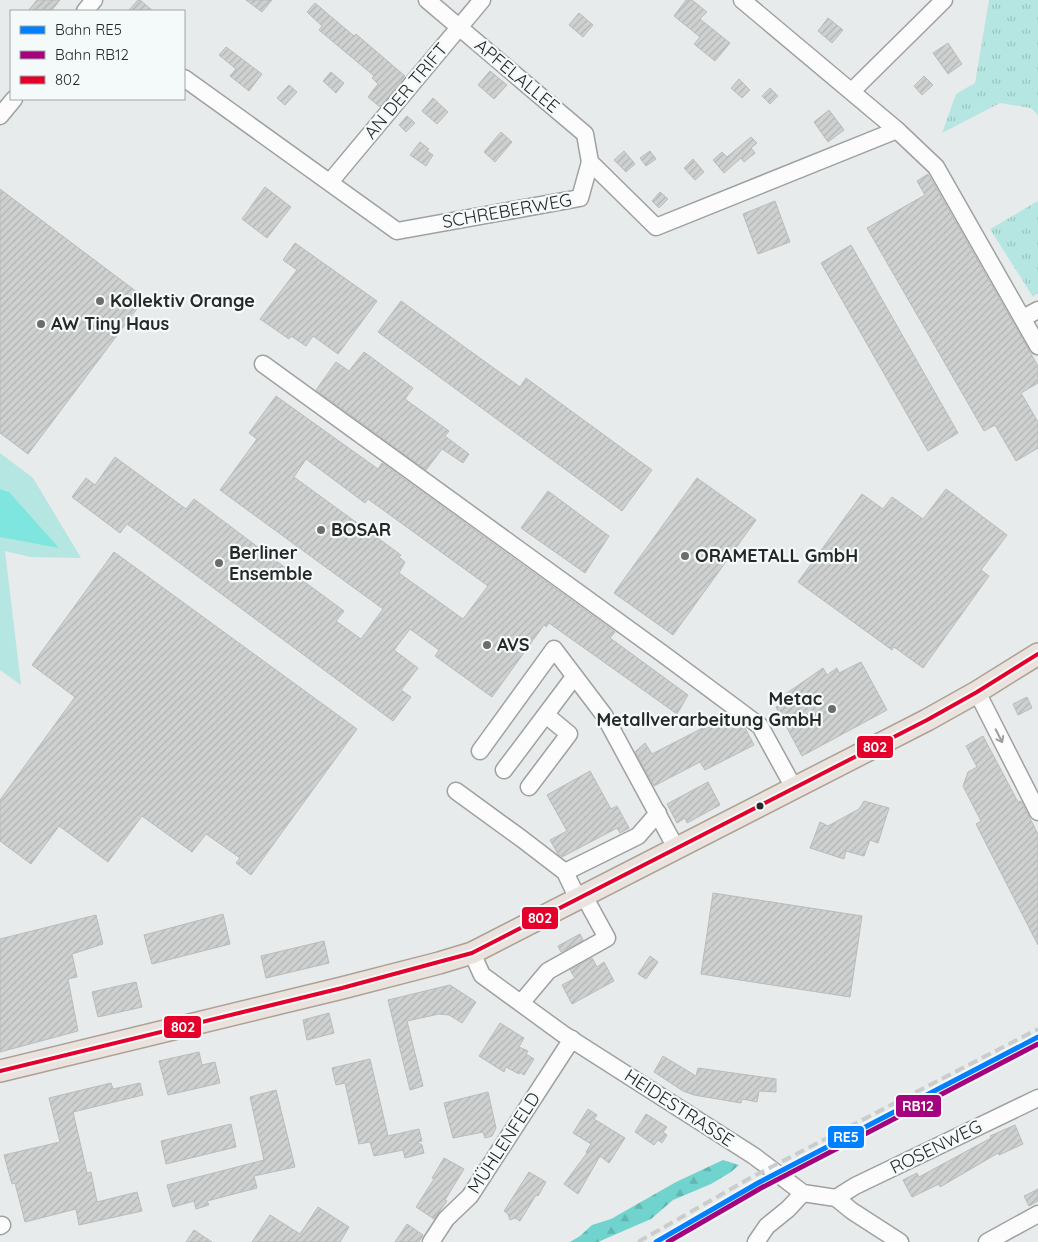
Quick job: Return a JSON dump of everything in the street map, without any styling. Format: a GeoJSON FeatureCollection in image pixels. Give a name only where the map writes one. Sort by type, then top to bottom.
{"type":"FeatureCollection","features":[{"type":"Feature","properties":{"kind":"main road"},"geometry":{"type":"LineString","coordinates":[[0,1071],[439,964],[472,953],[977,692],[1038,654]]}},
{"type":"Feature","properties":{"kind":"street","name":"APFELALLEE"},"geometry":{"type":"LineString","coordinates":[[427,0],[585,134],[590,162]]}},
{"type":"Feature","properties":{"kind":"street","name":"AN DER TRIFT"},"geometry":{"type":"LineString","coordinates":[[330,182],[482,0]]}},
{"type":"Feature","properties":{"kind":"street"},"geometry":{"type":"LineString","coordinates":[[742,0],[852,91],[936,167],[1038,346]]}},
{"type":"Feature","properties":{"kind":"street"},"geometry":{"type":"LineString","coordinates":[[852,91],[944,0]]}},
{"type":"Feature","properties":{"kind":"street","name":"SCHREBERWEG"},"geometry":{"type":"LineString","coordinates":[[185,79],[397,231],[580,198],[590,162]]}},
{"type":"Feature","properties":{"kind":"street"},"geometry":{"type":"LineString","coordinates":[[0,116],[13,100]]}},
{"type":"Feature","properties":{"kind":"street"},"geometry":{"type":"LineString","coordinates":[[590,162],[656,227],[897,130]]}},
{"type":"Feature","properties":{"kind":"street"},"geometry":{"type":"LineString","coordinates":[[1023,318],[1038,310]]}},
{"type":"Feature","properties":{"kind":"street"},"geometry":{"type":"LineString","coordinates":[[263,364],[760,726],[794,788]]}},
{"type":"Feature","properties":{"kind":"street"},"geometry":{"type":"LineString","coordinates":[[480,751],[554,649],[604,715],[676,848]]}},
{"type":"Feature","properties":{"kind":"street"},"geometry":{"type":"LineString","coordinates":[[504,770],[574,677]]}},
{"type":"Feature","properties":{"kind":"street"},"geometry":{"type":"LineString","coordinates":[[977,692],[1038,812]]}},
{"type":"Feature","properties":{"kind":"street"},"geometry":{"type":"LineString","coordinates":[[529,787],[569,734],[546,715]]}},
{"type":"Feature","properties":{"kind":"street"},"geometry":{"type":"LineString","coordinates":[[456,791],[565,872],[607,938],[548,971],[521,1003]]}},
{"type":"Feature","properties":{"kind":"street"},"geometry":{"type":"LineString","coordinates":[[565,872],[638,836],[658,814]]}},
{"type":"Feature","properties":{"kind":"street","name":"HEIDESTRASSE"},"geometry":{"type":"LineString","coordinates":[[472,953],[482,975],[572,1039],[754,1156],[803,1194]]}},
{"type":"Feature","properties":{"kind":"street","name":"MÜHLENFELD"},"geometry":{"type":"LineString","coordinates":[[430,1242],[446,1219],[470,1196],[572,1039]]}},
{"type":"Feature","properties":{"kind":"street","name":"ROSENWEG"},"geometry":{"type":"LineString","coordinates":[[836,1198],[855,1186],[1038,1098]]}},
{"type":"Feature","properties":{"kind":"street"},"geometry":{"type":"LineString","coordinates":[[756,1242],[767,1226],[803,1194],[836,1198],[852,1211],[900,1242]]}},
{"type":"Feature","properties":{"kind":"street"},"geometry":{"type":"LineString","coordinates":[[987,1242],[1038,1214]]}},
{"type":"Feature","properties":{"kind":"green space"},"geometry":{"type":"Polygon","coordinates":[[[989,0],[1038,0],[1038,115],[1031,108],[1000,103],[942,133],[956,94],[975,83],[989,0]]]}},
{"type":"Feature","properties":{"kind":"green space"},"geometry":{"type":"Polygon","coordinates":[[[1038,201],[1038,293],[1033,297],[990,229],[1038,201]]]}},
{"type":"Feature","properties":{"kind":"green space"},"geometry":{"type":"Polygon","coordinates":[[[0,453],[33,478],[81,558],[30,557],[5,551],[21,685],[0,670],[0,536],[9,492],[0,489],[0,453]]]}},
{"type":"Feature","properties":{"kind":"green space"},"geometry":{"type":"Polygon","coordinates":[[[723,1160],[739,1165],[711,1184],[673,1200],[651,1219],[598,1242],[570,1242],[592,1225],[611,1219],[676,1182],[723,1160]]]}},
{"type":"Feature","properties":{"kind":"shaded area"},"geometry":{"type":"Polygon","coordinates":[[[0,489],[9,492],[59,548],[0,537],[0,489]]]}},
{"type":"Feature","properties":{"kind":"building"},"geometry":{"type":"Polygon","coordinates":[[[37,0],[60,0],[52,10],[29,10],[37,0]]]}},
{"type":"Feature","properties":{"kind":"building"},"geometry":{"type":"Polygon","coordinates":[[[140,0],[152,10],[129,10],[140,0]]]}},
{"type":"Feature","properties":{"kind":"building"},"geometry":{"type":"Polygon","coordinates":[[[246,0],[272,0],[262,12],[246,0]]]}},
{"type":"Feature","properties":{"kind":"building"},"geometry":{"type":"Polygon","coordinates":[[[686,0],[692,0],[707,12],[700,19],[730,43],[715,61],[694,44],[700,37],[674,16],[686,0]]]}},
{"type":"Feature","properties":{"kind":"building"},"geometry":{"type":"Polygon","coordinates":[[[315,3],[354,36],[356,34],[405,76],[380,107],[368,97],[378,84],[372,78],[374,76],[319,30],[322,26],[307,12],[315,3]]]}},
{"type":"Feature","properties":{"kind":"building"},"geometry":{"type":"Polygon","coordinates":[[[579,13],[593,25],[583,37],[569,25],[579,13]]]}},
{"type":"Feature","properties":{"kind":"building"},"geometry":{"type":"Polygon","coordinates":[[[828,18],[843,30],[832,43],[818,31],[828,18]]]}},
{"type":"Feature","properties":{"kind":"building"},"geometry":{"type":"Polygon","coordinates":[[[948,43],[962,64],[948,74],[933,53],[948,43]]]}},
{"type":"Feature","properties":{"kind":"building"},"geometry":{"type":"Polygon","coordinates":[[[226,47],[262,74],[249,91],[230,76],[236,69],[219,55],[226,47]]]}},
{"type":"Feature","properties":{"kind":"building"},"geometry":{"type":"Polygon","coordinates":[[[490,71],[507,85],[494,99],[478,85],[490,71]]]}},
{"type":"Feature","properties":{"kind":"building"},"geometry":{"type":"Polygon","coordinates":[[[331,72],[344,83],[336,93],[323,81],[331,72]]]}},
{"type":"Feature","properties":{"kind":"building"},"geometry":{"type":"Polygon","coordinates":[[[924,76],[933,85],[922,95],[914,86],[924,76]]]}},
{"type":"Feature","properties":{"kind":"building"},"geometry":{"type":"Polygon","coordinates":[[[739,79],[750,90],[742,98],[731,88],[739,79]]]}},
{"type":"Feature","properties":{"kind":"building"},"geometry":{"type":"Polygon","coordinates":[[[289,85],[297,92],[285,105],[277,98],[289,85]]]}},
{"type":"Feature","properties":{"kind":"building"},"geometry":{"type":"Polygon","coordinates":[[[770,88],[778,96],[770,104],[762,96],[770,88]]]}},
{"type":"Feature","properties":{"kind":"building"},"geometry":{"type":"Polygon","coordinates":[[[433,98],[448,112],[437,124],[422,111],[433,98]]]}},
{"type":"Feature","properties":{"kind":"building"},"geometry":{"type":"Polygon","coordinates":[[[829,110],[844,130],[828,142],[814,122],[829,110]]]}},
{"type":"Feature","properties":{"kind":"building"},"geometry":{"type":"Polygon","coordinates":[[[407,116],[415,123],[406,132],[399,125],[407,116]]]}},
{"type":"Feature","properties":{"kind":"building"},"geometry":{"type":"Polygon","coordinates":[[[501,132],[512,142],[495,162],[484,152],[501,132]]]}},
{"type":"Feature","properties":{"kind":"building"},"geometry":{"type":"Polygon","coordinates":[[[751,137],[757,143],[751,148],[755,153],[744,162],[741,158],[724,173],[713,160],[722,152],[727,157],[751,137]]]}},
{"type":"Feature","properties":{"kind":"building"},"geometry":{"type":"Polygon","coordinates":[[[420,142],[433,155],[426,166],[410,155],[420,142]]]}},
{"type":"Feature","properties":{"kind":"building"},"geometry":{"type":"Polygon","coordinates":[[[624,151],[635,164],[626,172],[614,160],[624,151]]]}},
{"type":"Feature","properties":{"kind":"building"},"geometry":{"type":"Polygon","coordinates":[[[650,151],[656,159],[646,166],[640,158],[650,151]]]}},
{"type":"Feature","properties":{"kind":"building"},"geometry":{"type":"Polygon","coordinates":[[[693,159],[704,172],[695,180],[684,168],[693,159]]]}},
{"type":"Feature","properties":{"kind":"building"},"geometry":{"type":"Polygon","coordinates":[[[928,174],[1038,366],[1038,383],[1021,393],[1038,422],[1038,448],[1016,461],[995,425],[984,431],[867,228],[925,195],[917,181],[928,174]]]}},
{"type":"Feature","properties":{"kind":"building"},"geometry":{"type":"Polygon","coordinates":[[[265,187],[291,207],[267,238],[242,219],[265,187]]]}},
{"type":"Feature","properties":{"kind":"building","name":"AW Tiny Haus"},"geometry":{"type":"Polygon","coordinates":[[[0,189],[145,298],[28,454],[0,433],[0,189]]]}},
{"type":"Feature","properties":{"kind":"building"},"geometry":{"type":"Polygon","coordinates":[[[660,192],[668,199],[659,208],[652,201],[660,192]]]}},
{"type":"Feature","properties":{"kind":"building"},"geometry":{"type":"Polygon","coordinates":[[[775,201],[790,242],[758,254],[743,214],[775,201]]]}},
{"type":"Feature","properties":{"kind":"building"},"geometry":{"type":"Polygon","coordinates":[[[295,243],[377,301],[338,354],[313,336],[306,346],[291,336],[289,339],[260,319],[297,270],[283,260],[295,243]]]}},
{"type":"Feature","properties":{"kind":"building"},"geometry":{"type":"Polygon","coordinates":[[[851,245],[958,433],[928,451],[821,263],[851,245]]]}},
{"type":"Feature","properties":{"kind":"building"},"geometry":{"type":"Polygon","coordinates":[[[401,301],[520,387],[526,378],[652,470],[622,511],[378,332],[401,301]]]}},
{"type":"Feature","properties":{"kind":"building"},"geometry":{"type":"Polygon","coordinates":[[[364,352],[413,388],[405,399],[449,431],[445,436],[469,454],[463,463],[442,449],[426,470],[316,390],[336,362],[349,371],[364,352]]]}},
{"type":"Feature","properties":{"kind":"building"},"geometry":{"type":"Polygon","coordinates":[[[276,396],[378,469],[382,463],[615,632],[610,638],[688,695],[677,714],[549,623],[546,627],[544,625],[492,697],[435,656],[439,650],[410,629],[394,650],[418,668],[401,690],[411,697],[393,721],[127,524],[120,533],[72,497],[86,478],[95,485],[115,457],[186,509],[194,499],[344,611],[336,621],[361,639],[383,609],[220,490],[257,439],[249,433],[276,396]],[[306,459],[294,477],[401,555],[399,557],[405,562],[399,573],[463,619],[488,586],[368,499],[365,503],[306,459]]]}},
{"type":"Feature","properties":{"kind":"building","name":"ORAMETALL GmbH"},"geometry":{"type":"Polygon","coordinates":[[[697,478],[756,520],[673,635],[614,593],[697,478]]]}},
{"type":"Feature","properties":{"kind":"building"},"geometry":{"type":"Polygon","coordinates":[[[946,489],[1007,535],[981,570],[989,576],[923,668],[894,647],[892,650],[798,582],[862,494],[883,509],[892,497],[923,519],[946,489]]]}},
{"type":"Feature","properties":{"kind":"building"},"geometry":{"type":"Polygon","coordinates":[[[548,491],[609,536],[585,573],[521,528],[548,491]]]}},
{"type":"Feature","properties":{"kind":"building"},"geometry":{"type":"Polygon","coordinates":[[[114,552],[357,729],[251,875],[236,863],[240,858],[206,834],[192,852],[142,816],[108,862],[59,826],[31,864],[0,841],[0,800],[75,697],[32,665],[114,552]]]}},
{"type":"Feature","properties":{"kind":"building","name":"Metac Metallverarbeitung GmbH"},"geometry":{"type":"Polygon","coordinates":[[[861,662],[887,710],[802,756],[776,707],[787,701],[784,695],[823,668],[827,675],[837,668],[839,673],[861,662]]]}},
{"type":"Feature","properties":{"kind":"building"},"geometry":{"type":"Polygon","coordinates":[[[1027,697],[1032,708],[1018,715],[1013,704],[1027,697]]]}},
{"type":"Feature","properties":{"kind":"building"},"geometry":{"type":"Polygon","coordinates":[[[728,715],[744,726],[754,745],[705,770],[700,762],[654,786],[635,752],[645,743],[652,754],[728,715]]]}},
{"type":"Feature","properties":{"kind":"building"},"geometry":{"type":"Polygon","coordinates":[[[983,736],[1018,802],[1021,801],[1038,834],[1038,945],[976,824],[981,821],[963,786],[968,772],[977,767],[966,746],[983,736]]]}},
{"type":"Feature","properties":{"kind":"building"},"geometry":{"type":"Polygon","coordinates":[[[590,771],[611,809],[617,806],[629,828],[620,833],[617,828],[562,857],[558,854],[550,840],[567,831],[547,795],[590,771]]]}},
{"type":"Feature","properties":{"kind":"building"},"geometry":{"type":"Polygon","coordinates":[[[708,782],[720,805],[687,823],[685,818],[677,823],[667,804],[708,782]]]}},
{"type":"Feature","properties":{"kind":"building"},"geometry":{"type":"Polygon","coordinates":[[[864,801],[889,808],[878,843],[870,840],[864,856],[846,851],[844,859],[810,848],[820,822],[828,826],[859,809],[864,801]]]}},
{"type":"Feature","properties":{"kind":"building"},"geometry":{"type":"Polygon","coordinates":[[[713,893],[862,916],[850,997],[701,974],[713,893]]]}},
{"type":"Feature","properties":{"kind":"building"},"geometry":{"type":"Polygon","coordinates":[[[223,914],[230,944],[152,964],[144,935],[223,914]]]}},
{"type":"Feature","properties":{"kind":"building"},"geometry":{"type":"Polygon","coordinates":[[[96,915],[103,944],[72,954],[77,977],[68,979],[78,1031],[0,1052],[0,939],[96,915]]]}},
{"type":"Feature","properties":{"kind":"building"},"geometry":{"type":"Polygon","coordinates":[[[580,934],[583,940],[561,952],[558,946],[580,934]]]}},
{"type":"Feature","properties":{"kind":"building"},"geometry":{"type":"Polygon","coordinates":[[[324,941],[329,963],[266,978],[261,956],[324,941]]]}},
{"type":"Feature","properties":{"kind":"building"},"geometry":{"type":"Polygon","coordinates":[[[650,956],[658,962],[646,979],[638,974],[650,956]]]}},
{"type":"Feature","properties":{"kind":"building"},"geometry":{"type":"Polygon","coordinates":[[[592,958],[597,967],[604,962],[614,981],[572,1004],[562,985],[575,978],[570,970],[592,958]]]}},
{"type":"Feature","properties":{"kind":"building"},"geometry":{"type":"Polygon","coordinates":[[[136,982],[142,1007],[98,1017],[92,992],[136,982]]]}},
{"type":"Feature","properties":{"kind":"building"},"geometry":{"type":"Polygon","coordinates":[[[450,985],[476,1002],[462,1023],[449,1015],[439,1014],[407,1021],[423,1086],[410,1090],[388,1000],[450,985]]]}},
{"type":"Feature","properties":{"kind":"building"},"geometry":{"type":"Polygon","coordinates":[[[329,1013],[334,1033],[307,1040],[303,1020],[329,1013]]]}},
{"type":"Feature","properties":{"kind":"building"},"geometry":{"type":"Polygon","coordinates":[[[500,1023],[524,1038],[519,1047],[528,1051],[526,1054],[534,1059],[524,1075],[506,1067],[504,1072],[479,1056],[500,1023]]]}},
{"type":"Feature","properties":{"kind":"building"},"geometry":{"type":"Polygon","coordinates":[[[199,1052],[202,1065],[215,1062],[220,1083],[168,1095],[159,1061],[199,1052]]]}},
{"type":"Feature","properties":{"kind":"building"},"geometry":{"type":"Polygon","coordinates":[[[663,1056],[696,1076],[698,1068],[776,1079],[776,1092],[759,1091],[757,1102],[742,1099],[741,1103],[694,1095],[683,1091],[654,1072],[663,1056]]]}},
{"type":"Feature","properties":{"kind":"building"},"geometry":{"type":"Polygon","coordinates":[[[370,1059],[388,1136],[419,1129],[422,1141],[417,1142],[422,1145],[424,1153],[405,1158],[403,1150],[374,1156],[370,1142],[359,1144],[345,1083],[336,1085],[332,1068],[370,1059]]]}},
{"type":"Feature","properties":{"kind":"building"},"geometry":{"type":"Polygon","coordinates":[[[111,1083],[113,1089],[140,1083],[143,1095],[73,1112],[87,1173],[91,1172],[97,1202],[137,1192],[142,1211],[79,1225],[76,1209],[25,1222],[15,1183],[12,1184],[4,1155],[60,1142],[49,1098],[111,1083]]]}},
{"type":"Feature","properties":{"kind":"building"},"geometry":{"type":"Polygon","coordinates":[[[276,1090],[295,1167],[254,1176],[257,1188],[207,1201],[209,1205],[196,1209],[194,1201],[173,1207],[167,1185],[264,1160],[250,1097],[276,1090]]]}},
{"type":"Feature","properties":{"kind":"building"},"geometry":{"type":"Polygon","coordinates":[[[488,1092],[496,1128],[492,1136],[485,1138],[483,1132],[453,1138],[444,1103],[488,1092]]]}},
{"type":"Feature","properties":{"kind":"building"},"geometry":{"type":"Polygon","coordinates":[[[588,1109],[597,1115],[594,1119],[625,1138],[609,1163],[600,1156],[578,1194],[564,1184],[587,1153],[591,1144],[573,1133],[588,1109]]]}},
{"type":"Feature","properties":{"kind":"building"},"geometry":{"type":"Polygon","coordinates":[[[646,1114],[667,1127],[663,1132],[667,1135],[662,1143],[658,1140],[654,1145],[635,1132],[646,1114]]]}},
{"type":"Feature","properties":{"kind":"building"},"geometry":{"type":"Polygon","coordinates":[[[231,1124],[236,1147],[166,1164],[161,1141],[231,1124]]]}},
{"type":"Feature","properties":{"kind":"building"},"geometry":{"type":"Polygon","coordinates":[[[1015,1125],[1023,1144],[999,1155],[998,1153],[940,1187],[939,1184],[912,1197],[903,1180],[917,1173],[919,1177],[991,1138],[990,1136],[1015,1125]]]}},
{"type":"Feature","properties":{"kind":"building"},"geometry":{"type":"Polygon","coordinates":[[[444,1158],[464,1169],[445,1200],[447,1201],[434,1219],[416,1207],[434,1179],[432,1178],[444,1158]]]}},
{"type":"Feature","properties":{"kind":"building"},"geometry":{"type":"Polygon","coordinates":[[[529,1172],[546,1182],[520,1221],[515,1218],[510,1220],[508,1214],[504,1211],[529,1172]]]}},
{"type":"Feature","properties":{"kind":"building"},"geometry":{"type":"Polygon","coordinates":[[[1038,1189],[1038,1201],[1029,1206],[1024,1196],[1038,1189]]]}},
{"type":"Feature","properties":{"kind":"building"},"geometry":{"type":"Polygon","coordinates":[[[318,1207],[349,1227],[340,1242],[252,1242],[270,1215],[300,1234],[318,1207]]]}},
{"type":"Feature","properties":{"kind":"building"},"geometry":{"type":"Polygon","coordinates":[[[407,1224],[423,1235],[419,1242],[395,1242],[407,1224]]]}},
{"type":"Feature","properties":{"kind":"building"},"geometry":{"type":"Polygon","coordinates":[[[194,1230],[212,1242],[186,1242],[194,1230]]]}},
{"type":"Feature","properties":{"kind":"railway"},"geometry":{"type":"LineString","coordinates":[[638,1242],[752,1177],[1038,1029]]}},
{"type":"Feature","properties":{"kind":"rail line","name":"RE5"},"geometry":{"type":"LineString","coordinates":[[656,1242],[758,1183],[1038,1037]]}},
{"type":"Feature","properties":{"kind":"rail line","name":"RB12"},"geometry":{"type":"LineString","coordinates":[[668,1242],[761,1188],[1038,1044]]}},
{"type":"Feature","properties":{"kind":"transit line","name":"802"},"geometry":{"type":"LineString","coordinates":[[0,1071],[342,988],[472,953],[927,720],[1038,654]]}},
{"type":"Feature","properties":{"kind":"place","name":"Kollektiv Orange"},"geometry":{"type":"Point","coordinates":[100,301]}},
{"type":"Feature","properties":{"kind":"place","name":"AW Tiny Haus"},"geometry":{"type":"Point","coordinates":[41,324]}},
{"type":"Feature","properties":{"kind":"place","name":"BOSAR"},"geometry":{"type":"Point","coordinates":[321,530]}},
{"type":"Feature","properties":{"kind":"place","name":"ORAMETALL GmbH"},"geometry":{"type":"Point","coordinates":[685,556]}},
{"type":"Feature","properties":{"kind":"place","name":"Berliner Ensemble"},"geometry":{"type":"Point","coordinates":[219,563]}},
{"type":"Feature","properties":{"kind":"place","name":"AVS"},"geometry":{"type":"Point","coordinates":[487,645]}},
{"type":"Feature","properties":{"kind":"place","name":"Metac Metallverarbeitung GmbH"},"geometry":{"type":"Point","coordinates":[832,709]}}]}
